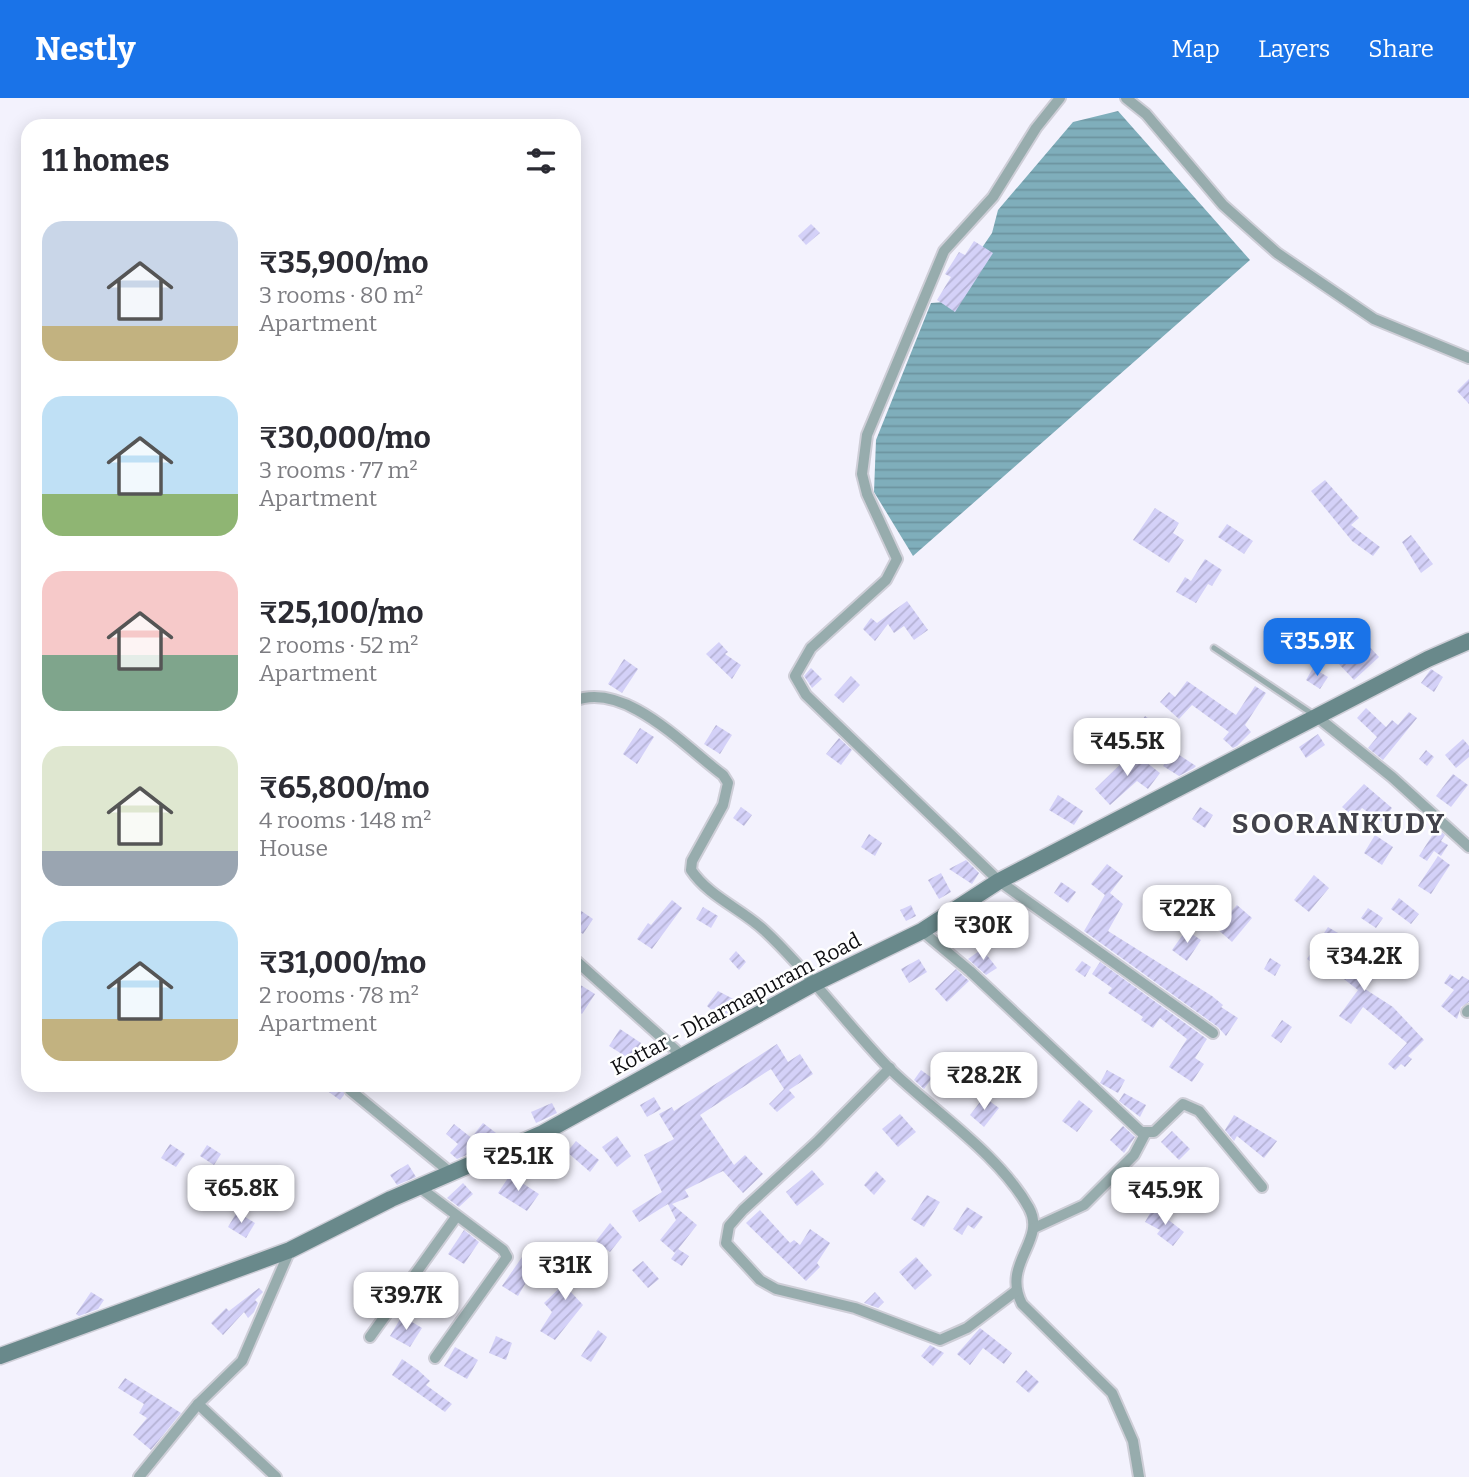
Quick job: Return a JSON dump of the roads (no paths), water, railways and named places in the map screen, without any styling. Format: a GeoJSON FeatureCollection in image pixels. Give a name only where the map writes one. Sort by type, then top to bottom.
{"type":"FeatureCollection","features":[{"type":"Feature","properties":{"kind":"main road","name":"Kottar - Dharmapuram Road"},"geometry":{"type":"LineString","coordinates":[[0,1356],[290,1250],[419,1187],[543,1133],[813,984],[922,931],[999,881],[1316,716],[1469,641]]}},
{"type":"Feature","properties":{"kind":"street"},"geometry":{"type":"LineString","coordinates":[[1060,98],[1036,128],[993,197],[944,251],[867,435],[862,474],[867,494],[895,549],[894,569],[886,580],[811,648],[795,676],[806,695],[999,881],[1213,1033]]}},
{"type":"Feature","properties":{"kind":"street"},"geometry":{"type":"LineString","coordinates":[[1126,98],[1146,114],[1223,205],[1277,253],[1374,319],[1469,358]]}},
{"type":"Feature","properties":{"kind":"street"},"geometry":{"type":"LineString","coordinates":[[581,699],[606,698],[637,709],[723,775],[728,783],[727,793],[692,861],[691,870],[709,890],[764,929],[890,1068],[999,1170],[1031,1212],[1034,1228],[1017,1272],[1016,1291],[1022,1304],[1112,1393],[1133,1441],[1139,1477]]}},
{"type":"Feature","properties":{"kind":"street"},"geometry":{"type":"LineString","coordinates":[[1316,716],[1392,777],[1469,847]]}},
{"type":"Feature","properties":{"kind":"street"},"geometry":{"type":"LineString","coordinates":[[922,931],[1145,1134]]}},
{"type":"Feature","properties":{"kind":"street"},"geometry":{"type":"LineString","coordinates":[[581,965],[681,1055]]}},
{"type":"Feature","properties":{"kind":"street"},"geometry":{"type":"LineString","coordinates":[[890,1068],[817,1142],[743,1210],[729,1226],[726,1243],[761,1280],[776,1289],[855,1308],[940,1340],[967,1328],[1016,1291]]}},
{"type":"Feature","properties":{"kind":"street"},"geometry":{"type":"LineString","coordinates":[[352,1092],[451,1173]]}},
{"type":"Feature","properties":{"kind":"street"},"geometry":{"type":"LineString","coordinates":[[1034,1228],[1084,1205],[1134,1155],[1145,1134],[1154,1132],[1182,1104],[1190,1105],[1199,1111],[1262,1187]]}},
{"type":"Feature","properties":{"kind":"street"},"geometry":{"type":"LineString","coordinates":[[419,1187],[503,1250],[507,1257],[435,1358]]}},
{"type":"Feature","properties":{"kind":"street"},"geometry":{"type":"LineString","coordinates":[[370,1336],[456,1217]]}},
{"type":"Feature","properties":{"kind":"street"},"geometry":{"type":"LineString","coordinates":[[139,1477],[198,1404],[242,1361],[290,1250]]}},
{"type":"Feature","properties":{"kind":"street"},"geometry":{"type":"LineString","coordinates":[[198,1404],[276,1477]]}},
{"type":"Feature","properties":{"kind":"lane"},"geometry":{"type":"LineString","coordinates":[[1214,648],[1316,716]]}},
{"type":"Feature","properties":{"kind":"water"},"geometry":{"type":"Polygon","coordinates":[[[1118,111],[1250,260],[913,556],[874,492],[876,440],[931,303],[945,302],[992,233],[998,210],[1073,122],[1118,111]]]}},
{"type":"Feature","properties":{"kind":"district","name":"SOORANKUDY"},"geometry":{"type":"Point","coordinates":[1339,823]}}]}
